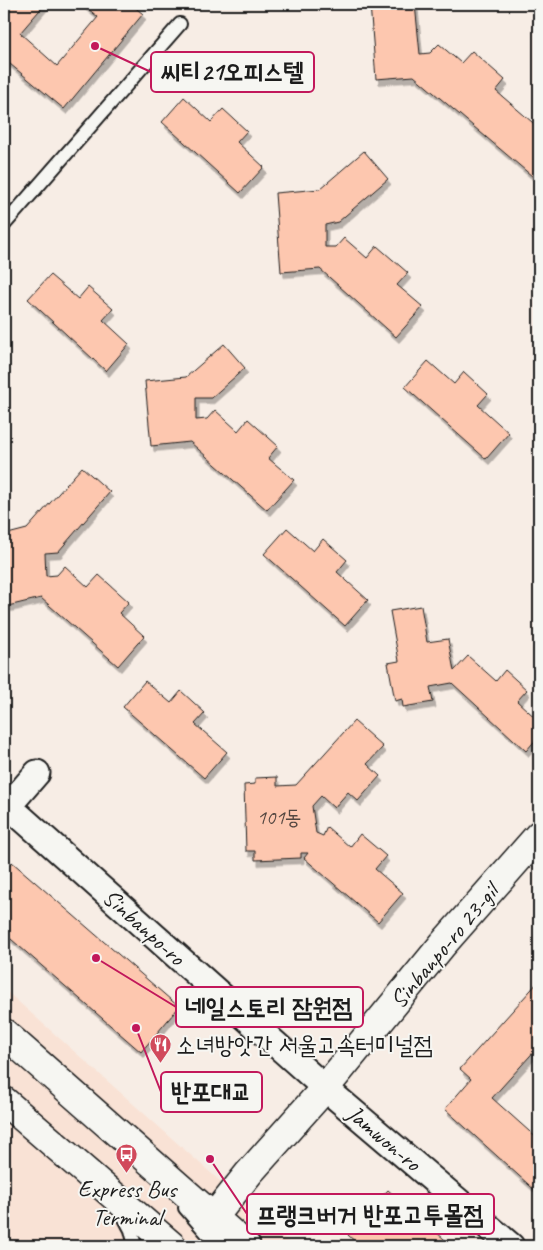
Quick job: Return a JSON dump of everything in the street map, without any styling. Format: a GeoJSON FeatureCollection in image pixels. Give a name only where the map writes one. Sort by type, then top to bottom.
{"type":"FeatureCollection","features":[{"type":"Feature","properties":{"kind":"main road","name":"Sinbanpo-ro 23-gil"},"geometry":{"type":"LineString","coordinates":[[208,1213],[249,1173],[326,1088],[444,944],[539,835]]}},
{"type":"Feature","properties":{"kind":"main road"},"geometry":{"type":"LineString","coordinates":[[4,1033],[246,1246]]}},
{"type":"Feature","properties":{"kind":"main road"},"geometry":{"type":"LineString","coordinates":[[4,1100],[172,1246]]}},
{"type":"Feature","properties":{"kind":"street"},"geometry":{"type":"LineString","coordinates":[[5,806],[36,773]]}},
{"type":"Feature","properties":{"kind":"street","name":"Sinbanpo-ro"},"geometry":{"type":"LineString","coordinates":[[5,806],[326,1088]]}},
{"type":"Feature","properties":{"kind":"street","name":"Jamwon-ro"},"geometry":{"type":"LineString","coordinates":[[326,1088],[512,1246]]}},
{"type":"Feature","properties":{"kind":"lane"},"geometry":{"type":"LineString","coordinates":[[4,225],[180,24]]}},
{"type":"Feature","properties":{"kind":"lane"},"geometry":{"type":"LineString","coordinates":[[4,1048],[179,1200],[218,1246]]}},
{"type":"Feature","properties":{"kind":"lane"},"geometry":{"type":"LineString","coordinates":[[109,1191],[131,1230],[135,1246]]}},
{"type":"Feature","properties":{"kind":"lane"},"geometry":{"type":"LineString","coordinates":[[208,1213],[234,1246]]}},
{"type":"Feature","properties":{"kind":"shaded area"},"geometry":{"type":"Polygon","coordinates":[[[4,989],[293,1246],[165,1246],[4,1109],[4,989]]]}},
{"type":"Feature","properties":{"kind":"shaded area"},"geometry":{"type":"Polygon","coordinates":[[[4,1120],[113,1215],[148,1246],[4,1246],[4,1120]]]}},
{"type":"Feature","properties":{"kind":"building"},"geometry":{"type":"Polygon","coordinates":[[[4,4],[45,4],[20,33],[57,66],[98,17],[82,4],[131,4],[143,14],[64,109],[4,59],[4,4]]]}},
{"type":"Feature","properties":{"kind":"building"},"geometry":{"type":"Polygon","coordinates":[[[370,4],[415,4],[420,54],[430,53],[439,44],[461,63],[472,51],[505,80],[496,91],[539,128],[539,182],[414,76],[376,79],[370,4]]]}},
{"type":"Feature","properties":{"kind":"building"},"geometry":{"type":"Polygon","coordinates":[[[184,97],[211,122],[223,109],[247,131],[237,142],[264,167],[240,193],[162,122],[184,97]]]}},
{"type":"Feature","properties":{"kind":"building"},"geometry":{"type":"Polygon","coordinates":[[[364,151],[388,179],[338,222],[325,225],[325,247],[336,247],[344,238],[367,258],[377,246],[408,273],[397,285],[423,307],[396,337],[320,269],[281,272],[275,193],[320,189],[364,151]]]}},
{"type":"Feature","properties":{"kind":"building"},"geometry":{"type":"Polygon","coordinates":[[[50,275],[78,299],[88,287],[113,309],[103,320],[129,344],[106,371],[28,299],[50,275]]]}},
{"type":"Feature","properties":{"kind":"building"},"geometry":{"type":"Polygon","coordinates":[[[224,344],[245,368],[211,398],[196,398],[196,420],[207,419],[215,410],[238,431],[248,419],[278,446],[268,458],[294,480],[267,510],[190,442],[151,446],[145,381],[186,377],[224,344]]]}},
{"type":"Feature","properties":{"kind":"building"},"geometry":{"type":"Polygon","coordinates":[[[428,361],[454,384],[464,372],[488,394],[478,405],[509,433],[486,459],[405,387],[428,361]]]}},
{"type":"Feature","properties":{"kind":"building"},"geometry":{"type":"Polygon","coordinates":[[[82,467],[110,492],[58,552],[45,553],[46,576],[57,575],[65,566],[88,587],[99,575],[129,602],[119,613],[144,636],[118,666],[41,598],[8,606],[4,589],[4,535],[27,529],[82,467]]]}},
{"type":"Feature","properties":{"kind":"building"},"geometry":{"type":"Polygon","coordinates":[[[287,528],[313,551],[323,539],[347,560],[337,572],[368,600],[345,626],[264,554],[287,528]]]}},
{"type":"Feature","properties":{"kind":"building"},"geometry":{"type":"Polygon","coordinates":[[[421,606],[427,642],[448,639],[454,671],[468,656],[496,681],[505,670],[527,690],[517,701],[539,721],[535,725],[539,729],[539,736],[526,751],[452,683],[430,687],[433,702],[403,707],[402,699],[395,701],[388,663],[399,661],[390,611],[421,606]]]}},
{"type":"Feature","properties":{"kind":"building"},"geometry":{"type":"Polygon","coordinates":[[[145,681],[171,703],[181,691],[205,713],[195,724],[227,752],[204,778],[123,707],[145,681]]]}},
{"type":"Feature","properties":{"kind":"building"},"geometry":{"type":"Polygon","coordinates":[[[354,721],[383,747],[367,764],[380,776],[358,801],[348,792],[334,808],[321,796],[312,806],[316,833],[323,836],[327,827],[350,847],[360,834],[386,856],[375,869],[403,893],[378,922],[304,858],[308,853],[301,853],[301,858],[255,860],[255,851],[246,851],[244,785],[255,784],[255,778],[277,777],[277,786],[296,785],[354,721]]]}},
{"type":"Feature","properties":{"kind":"building"},"geometry":{"type":"Polygon","coordinates":[[[12,862],[179,1007],[141,1052],[4,933],[4,872],[12,862]]]}},
{"type":"Feature","properties":{"kind":"building"},"geometry":{"type":"Polygon","coordinates":[[[539,981],[539,1046],[492,1098],[539,1140],[539,1194],[445,1109],[471,1079],[460,1069],[539,981]]]}},
{"type":"Feature","properties":{"kind":"building"},"geometry":{"type":"Polygon","coordinates":[[[388,1190],[452,1246],[360,1246],[348,1235],[388,1190]]]}},
{"type":"Feature","properties":{"kind":"place","name":"씨티21오피스텔"},"geometry":{"type":"Point","coordinates":[95,46]}},
{"type":"Feature","properties":{"kind":"place","name":"네일스토리 잠원점"},"geometry":{"type":"Point","coordinates":[96,958]}},
{"type":"Feature","properties":{"kind":"place","name":"반포대교"},"geometry":{"type":"Point","coordinates":[136,1028]}},
{"type":"Feature","properties":{"kind":"place","name":"소녀방앗간 서울고속터미널점"},"geometry":{"type":"Point","coordinates":[160,1064]}},
{"type":"Feature","properties":{"kind":"place","name":"프랭크버거 반포고투몰점"},"geometry":{"type":"Point","coordinates":[210,1159]}},
{"type":"Feature","properties":{"kind":"place","name":"Express Bus Terminal"},"geometry":{"type":"Point","coordinates":[127,1174]}}]}
